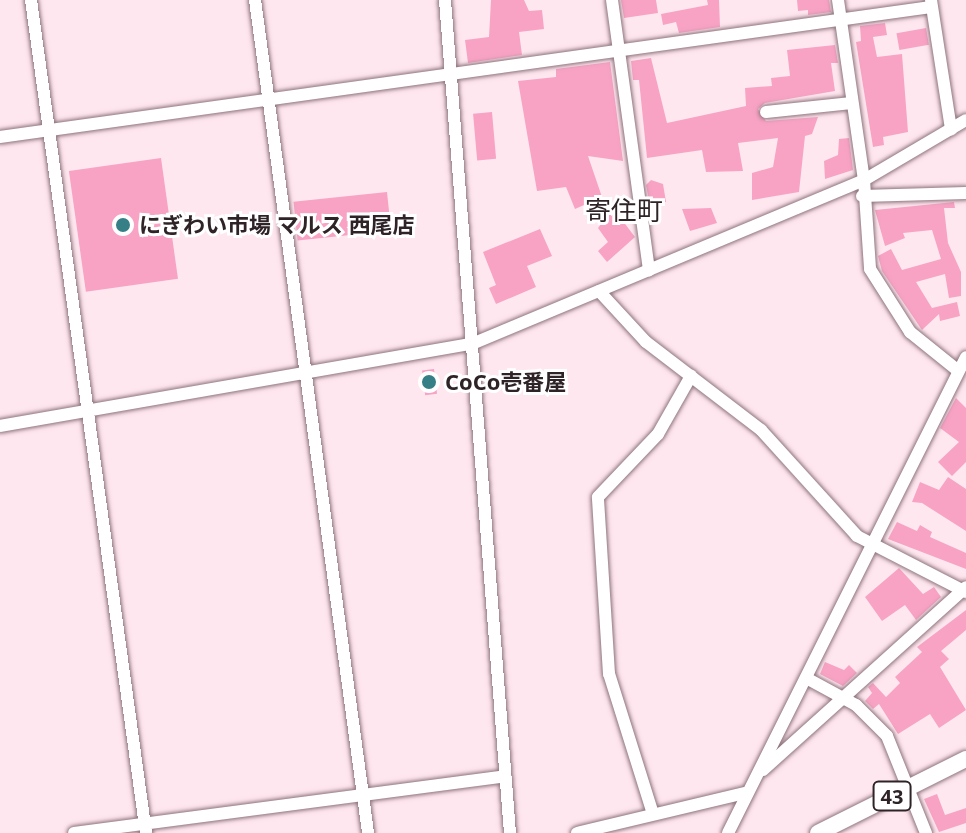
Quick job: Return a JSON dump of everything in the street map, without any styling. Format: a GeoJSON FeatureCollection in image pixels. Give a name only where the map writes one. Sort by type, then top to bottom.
{"type":"FeatureCollection","features":[{"type":"Feature","properties":{"kind":"main road","name":"43"},"geometry":{"type":"LineString","coordinates":[[818,833],[966,759]]}},
{"type":"Feature","properties":{"kind":"street"},"geometry":{"type":"LineString","coordinates":[[31,0],[145,828]]}},
{"type":"Feature","properties":{"kind":"street"},"geometry":{"type":"LineString","coordinates":[[255,0],[368,833]]}},
{"type":"Feature","properties":{"kind":"street"},"geometry":{"type":"LineString","coordinates":[[445,0],[510,833]]}},
{"type":"Feature","properties":{"kind":"street"},"geometry":{"type":"LineString","coordinates":[[612,0],[649,270]]}},
{"type":"Feature","properties":{"kind":"street"},"geometry":{"type":"LineString","coordinates":[[838,0],[864,180],[862,196],[870,269],[910,332],[956,369]]}},
{"type":"Feature","properties":{"kind":"street"},"geometry":{"type":"LineString","coordinates":[[0,137],[268,97],[840,21],[931,4],[951,129]]}},
{"type":"Feature","properties":{"kind":"street"},"geometry":{"type":"LineString","coordinates":[[766,112],[852,103]]}},
{"type":"Feature","properties":{"kind":"street"},"geometry":{"type":"LineString","coordinates":[[0,426],[472,344],[864,180],[966,120]]}},
{"type":"Feature","properties":{"kind":"street"},"geometry":{"type":"LineString","coordinates":[[862,196],[966,193]]}},
{"type":"Feature","properties":{"kind":"street"},"geometry":{"type":"LineString","coordinates":[[599,291],[646,342],[761,430],[857,536],[965,590],[757,775]]}},
{"type":"Feature","properties":{"kind":"street"},"geometry":{"type":"LineString","coordinates":[[728,833],[745,793],[808,679],[956,369],[966,357]]}},
{"type":"Feature","properties":{"kind":"street"},"geometry":{"type":"LineString","coordinates":[[653,814],[609,674],[598,497],[658,434],[691,376]]}},
{"type":"Feature","properties":{"kind":"street"},"geometry":{"type":"LineString","coordinates":[[808,679],[868,715],[887,736],[926,833]]}},
{"type":"Feature","properties":{"kind":"street"},"geometry":{"type":"LineString","coordinates":[[74,833],[145,828],[363,793],[505,776]]}},
{"type":"Feature","properties":{"kind":"street"},"geometry":{"type":"LineString","coordinates":[[577,833],[745,793]]}},
{"type":"Feature","properties":{"kind":"building"},"geometry":{"type":"Polygon","coordinates":[[[491,0],[524,0],[529,11],[542,10],[544,29],[519,32],[522,55],[468,63],[465,40],[489,37],[491,0]]]}},
{"type":"Feature","properties":{"kind":"building"},"geometry":{"type":"Polygon","coordinates":[[[621,0],[656,0],[658,13],[624,18],[621,0]]]}},
{"type":"Feature","properties":{"kind":"building"},"geometry":{"type":"Polygon","coordinates":[[[707,0],[719,0],[720,27],[679,33],[676,22],[663,25],[661,14],[708,5],[707,0]]]}},
{"type":"Feature","properties":{"kind":"building"},"geometry":{"type":"Polygon","coordinates":[[[797,0],[829,0],[831,12],[808,15],[808,10],[798,11],[797,0]]]}},
{"type":"Feature","properties":{"kind":"building"},"geometry":{"type":"Polygon","coordinates":[[[885,23],[887,35],[873,37],[877,57],[902,54],[908,132],[883,137],[884,145],[873,147],[856,42],[861,41],[860,26],[885,23]]]}},
{"type":"Feature","properties":{"kind":"building"},"geometry":{"type":"Polygon","coordinates":[[[926,28],[929,45],[899,50],[896,33],[926,28]]]}},
{"type":"Feature","properties":{"kind":"building"},"geometry":{"type":"Polygon","coordinates":[[[835,45],[838,63],[831,63],[835,91],[765,103],[758,109],[766,121],[818,117],[812,134],[805,136],[799,192],[752,200],[752,173],[773,167],[778,138],[738,143],[743,171],[706,172],[702,150],[647,158],[639,80],[633,80],[631,61],[651,58],[667,123],[746,106],[745,88],[772,86],[771,78],[790,76],[787,50],[835,45]]]}},
{"type":"Feature","properties":{"kind":"building"},"geometry":{"type":"Polygon","coordinates":[[[610,62],[623,161],[588,156],[602,197],[575,209],[566,187],[537,191],[518,81],[556,77],[556,69],[610,62]]]}},
{"type":"Feature","properties":{"kind":"building"},"geometry":{"type":"Polygon","coordinates":[[[492,112],[496,159],[477,160],[473,114],[492,112]]]}},
{"type":"Feature","properties":{"kind":"building"},"geometry":{"type":"Polygon","coordinates":[[[849,138],[853,170],[825,179],[824,161],[838,155],[839,139],[849,138]]]}},
{"type":"Feature","properties":{"kind":"building","name":"にぎわい市場 マルス 西尾店"},"geometry":{"type":"Polygon","coordinates":[[[161,158],[178,279],[86,292],[69,171],[161,158]]]}},
{"type":"Feature","properties":{"kind":"building"},"geometry":{"type":"Polygon","coordinates":[[[651,180],[663,184],[666,202],[650,205],[646,185],[651,180]]]}},
{"type":"Feature","properties":{"kind":"building"},"geometry":{"type":"Polygon","coordinates":[[[387,192],[391,231],[298,241],[294,202],[387,192]]]}},
{"type":"Feature","properties":{"kind":"building"},"geometry":{"type":"Polygon","coordinates":[[[954,202],[955,208],[944,208],[948,243],[961,272],[961,296],[949,298],[945,274],[916,282],[932,308],[957,302],[960,316],[940,321],[939,314],[922,330],[882,271],[878,256],[891,249],[902,270],[941,259],[932,230],[903,233],[905,238],[885,246],[875,210],[954,202]]]}},
{"type":"Feature","properties":{"kind":"building"},"geometry":{"type":"Polygon","coordinates":[[[613,208],[635,237],[607,262],[598,251],[608,242],[598,228],[613,208]]]}},
{"type":"Feature","properties":{"kind":"building"},"geometry":{"type":"Polygon","coordinates":[[[711,208],[717,223],[690,231],[682,209],[711,208]]]}},
{"type":"Feature","properties":{"kind":"building"},"geometry":{"type":"Polygon","coordinates":[[[540,229],[552,256],[527,266],[536,287],[496,304],[489,288],[496,285],[483,252],[540,229]]]}},
{"type":"Feature","properties":{"kind":"building","name":"CoCo壱番屋"},"geometry":{"type":"Polygon","coordinates":[[[434,369],[437,394],[425,395],[422,370],[434,369]]]}},
{"type":"Feature","properties":{"kind":"building"},"geometry":{"type":"Polygon","coordinates":[[[956,398],[966,408],[966,462],[952,476],[938,462],[959,442],[940,428],[956,398]]]}},
{"type":"Feature","properties":{"kind":"building"},"geometry":{"type":"Polygon","coordinates":[[[948,477],[966,489],[966,531],[922,503],[912,502],[920,482],[939,490],[948,477]]]}},
{"type":"Feature","properties":{"kind":"building"},"geometry":{"type":"Polygon","coordinates":[[[897,522],[917,531],[920,525],[932,532],[930,537],[966,553],[966,569],[888,539],[897,522]]]}},
{"type":"Feature","properties":{"kind":"building"},"geometry":{"type":"Polygon","coordinates":[[[899,568],[923,594],[934,587],[941,597],[916,620],[905,605],[882,621],[865,597],[899,568]]]}},
{"type":"Feature","properties":{"kind":"building"},"geometry":{"type":"Polygon","coordinates":[[[966,610],[966,630],[941,651],[949,659],[940,667],[966,710],[939,728],[930,714],[898,734],[879,704],[873,709],[865,701],[872,693],[868,687],[873,683],[886,697],[900,683],[895,677],[922,652],[917,647],[966,610]]]}},
{"type":"Feature","properties":{"kind":"building"},"geometry":{"type":"Polygon","coordinates":[[[825,662],[844,670],[849,665],[857,673],[843,686],[820,674],[825,662]]]}},
{"type":"Feature","properties":{"kind":"building"},"geometry":{"type":"Polygon","coordinates":[[[937,794],[945,815],[966,808],[966,823],[939,832],[924,799],[937,794]]]}},
{"type":"Feature","properties":{"kind":"place","name":"にぎわい市場 マルス 西尾店"},"geometry":{"type":"Point","coordinates":[123,225]}},
{"type":"Feature","properties":{"kind":"place","name":"CoCo壱番屋"},"geometry":{"type":"Point","coordinates":[429,382]}},
{"type":"Feature","properties":{"kind":"district","name":"寄住町"},"geometry":{"type":"Point","coordinates":[624,211]}}]}
